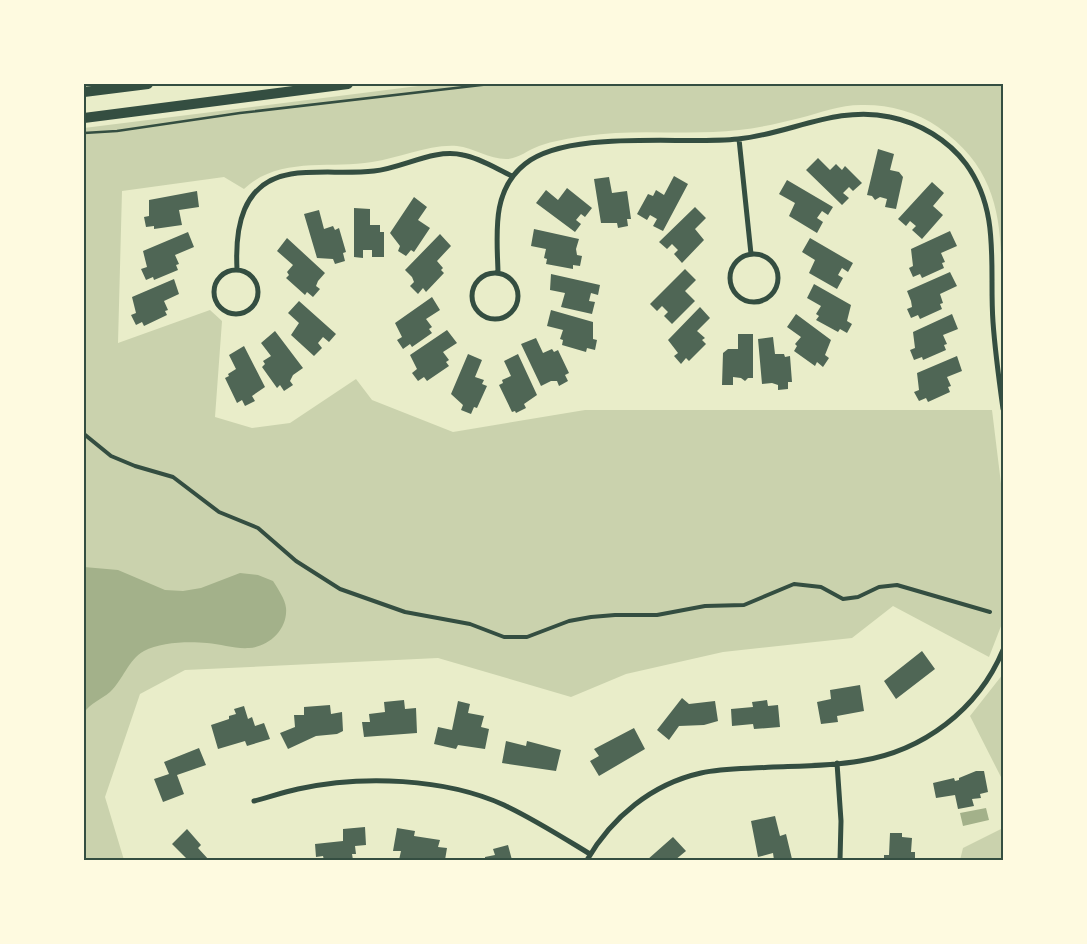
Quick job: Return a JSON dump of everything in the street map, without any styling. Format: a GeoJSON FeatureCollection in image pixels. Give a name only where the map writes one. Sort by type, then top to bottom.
{"type":"FeatureCollection","features":[{"type":"Feature","properties":{"kind":"main road"},"geometry":{"type":"LineString","coordinates":[[84,92],[148,84]]}},
{"type":"Feature","properties":{"kind":"main road"},"geometry":{"type":"LineString","coordinates":[[84,118],[285,88],[348,84]]}},
{"type":"Feature","properties":{"kind":"street"},"geometry":{"type":"LineString","coordinates":[[498,272],[498,212],[506,186],[512,176],[525,164],[546,153],[589,144],[642,140],[739,139],[775,132],[831,117],[867,114],[889,116],[912,123],[934,134],[953,148],[978,184],[991,222],[993,321],[1003,409]]}},
{"type":"Feature","properties":{"kind":"street"},"geometry":{"type":"LineString","coordinates":[[739,139],[751,254]]}},
{"type":"Feature","properties":{"kind":"street"},"geometry":{"type":"LineString","coordinates":[[237,269],[237,226],[244,210],[252,196],[278,177],[304,173],[350,174],[378,170],[450,153],[464,155],[512,176]]}},
{"type":"Feature","properties":{"kind":"street"},"geometry":{"type":"LineString","coordinates":[[751,254],[766,257],[776,268],[778,276],[774,290],[769,296],[755,302],[740,298],[734,292],[729,276],[736,261],[751,254]]}},
{"type":"Feature","properties":{"kind":"street"},"geometry":{"type":"LineString","coordinates":[[237,269],[244,271],[255,279],[259,292],[257,300],[249,310],[235,314],[221,308],[217,302],[214,287],[222,274],[237,269]]}},
{"type":"Feature","properties":{"kind":"street"},"geometry":{"type":"LineString","coordinates":[[498,272],[511,279],[518,291],[518,299],[512,312],[492,319],[478,311],[472,296],[477,281],[483,276],[498,272]]}},
{"type":"Feature","properties":{"kind":"street"},"geometry":{"type":"LineString","coordinates":[[587,860],[625,812],[648,795],[675,781],[720,770],[859,761],[888,754],[934,732],[956,716],[979,692],[993,673],[1003,650]]}},
{"type":"Feature","properties":{"kind":"street"},"geometry":{"type":"LineString","coordinates":[[837,763],[841,821],[840,860]]}},
{"type":"Feature","properties":{"kind":"street"},"geometry":{"type":"LineString","coordinates":[[254,801],[298,788],[368,781],[398,781],[439,787],[503,804],[546,826],[590,854]]}},
{"type":"Feature","properties":{"kind":"lane"},"geometry":{"type":"LineString","coordinates":[[84,434],[111,456],[135,466],[173,477],[219,512],[258,528],[296,561],[340,589],[405,612],[470,624],[504,637],[527,637],[569,621],[591,617],[656,615],[705,606],[744,605],[794,584],[821,587],[843,598],[858,597],[879,587],[897,584],[990,612]]}},
{"type":"Feature","properties":{"kind":"path"},"geometry":{"type":"LineString","coordinates":[[84,133],[117,131],[240,113],[490,84]]}},
{"type":"Feature","properties":{"kind":"shaded area"},"geometry":{"type":"Polygon","coordinates":[[[434,84],[1003,84],[1003,345],[999,225],[993,199],[982,173],[964,149],[930,122],[903,110],[865,105],[840,107],[800,118],[739,130],[720,132],[623,133],[579,137],[544,144],[508,159],[495,158],[463,147],[446,146],[425,149],[372,162],[289,168],[273,172],[258,179],[244,189],[224,177],[122,191],[118,343],[210,310],[222,321],[215,417],[252,428],[290,423],[356,379],[372,400],[453,432],[585,410],[992,410],[1003,500],[1003,621],[989,657],[893,606],[852,638],[723,652],[626,674],[571,697],[438,658],[185,670],[140,694],[105,797],[124,860],[84,860],[84,128],[434,84]]]}},
{"type":"Feature","properties":{"kind":"shaded area"},"geometry":{"type":"Polygon","coordinates":[[[84,567],[118,570],[165,590],[183,591],[201,588],[240,573],[258,575],[273,581],[284,601],[286,616],[276,636],[256,647],[244,648],[183,642],[166,644],[144,651],[138,655],[110,692],[84,713],[84,567]]]}},
{"type":"Feature","properties":{"kind":"shaded area"},"geometry":{"type":"Polygon","coordinates":[[[1003,674],[1003,781],[970,716],[1003,674]]]}},
{"type":"Feature","properties":{"kind":"shaded area"},"geometry":{"type":"Polygon","coordinates":[[[986,808],[989,820],[963,826],[960,813],[986,808]]]}},
{"type":"Feature","properties":{"kind":"shaded area"},"geometry":{"type":"Polygon","coordinates":[[[1003,828],[1003,860],[960,860],[963,848],[1003,828]]]}},
{"type":"Feature","properties":{"kind":"building"},"geometry":{"type":"Polygon","coordinates":[[[878,149],[894,154],[890,170],[899,172],[903,177],[896,209],[885,207],[887,199],[880,197],[875,200],[872,196],[867,195],[878,149]]]}},
{"type":"Feature","properties":{"kind":"building"},"geometry":{"type":"Polygon","coordinates":[[[818,158],[830,170],[836,164],[842,170],[845,166],[862,183],[853,191],[849,187],[843,193],[849,198],[842,205],[806,170],[818,158]]]}},
{"type":"Feature","properties":{"kind":"building"},"geometry":{"type":"Polygon","coordinates":[[[674,176],[688,184],[663,231],[653,226],[657,219],[650,215],[647,220],[637,214],[648,194],[653,196],[656,190],[664,195],[674,176]]]}},
{"type":"Feature","properties":{"kind":"building"},"geometry":{"type":"Polygon","coordinates":[[[609,177],[612,193],[627,191],[631,219],[627,219],[628,226],[618,228],[617,223],[601,223],[594,179],[609,177]]]}},
{"type":"Feature","properties":{"kind":"building"},"geometry":{"type":"Polygon","coordinates":[[[787,180],[833,207],[828,215],[822,211],[817,218],[823,222],[817,233],[789,216],[795,203],[779,194],[787,180]]]}},
{"type":"Feature","properties":{"kind":"building"},"geometry":{"type":"Polygon","coordinates":[[[932,182],[944,193],[933,206],[943,215],[922,239],[912,230],[916,226],[910,221],[906,226],[898,219],[932,182]]]}},
{"type":"Feature","properties":{"kind":"building"},"geometry":{"type":"Polygon","coordinates":[[[567,188],[592,208],[585,217],[581,214],[576,220],[581,224],[575,232],[536,203],[546,190],[558,200],[567,188]]]}},
{"type":"Feature","properties":{"kind":"building"},"geometry":{"type":"Polygon","coordinates":[[[197,191],[199,207],[179,210],[182,225],[154,229],[154,226],[146,227],[144,217],[149,216],[149,200],[197,191]]]}},
{"type":"Feature","properties":{"kind":"building"},"geometry":{"type":"Polygon","coordinates":[[[414,197],[427,207],[418,220],[430,228],[414,252],[411,250],[406,256],[398,251],[400,246],[390,233],[414,197]]]}},
{"type":"Feature","properties":{"kind":"building"},"geometry":{"type":"Polygon","coordinates":[[[695,207],[706,218],[695,229],[704,240],[682,263],[674,254],[678,250],[672,244],[667,249],[659,242],[695,207]]]}},
{"type":"Feature","properties":{"kind":"building"},"geometry":{"type":"Polygon","coordinates":[[[354,208],[370,209],[370,225],[380,225],[380,232],[384,232],[384,257],[372,257],[372,250],[363,250],[363,258],[354,257],[354,208]]]}},
{"type":"Feature","properties":{"kind":"building"},"geometry":{"type":"Polygon","coordinates":[[[319,210],[324,229],[333,226],[335,230],[339,228],[346,252],[343,253],[345,261],[335,264],[333,259],[317,258],[304,214],[319,210]]]}},
{"type":"Feature","properties":{"kind":"building"},"geometry":{"type":"Polygon","coordinates":[[[534,229],[579,239],[576,249],[577,255],[582,256],[580,266],[573,265],[573,269],[546,264],[547,259],[544,258],[546,249],[531,246],[534,229]]]}},
{"type":"Feature","properties":{"kind":"building"},"geometry":{"type":"Polygon","coordinates":[[[950,231],[957,246],[941,253],[945,262],[942,263],[944,268],[922,278],[920,274],[913,277],[909,268],[913,266],[911,249],[950,231]]]}},
{"type":"Feature","properties":{"kind":"building"},"geometry":{"type":"Polygon","coordinates":[[[188,232],[194,247],[175,255],[179,264],[176,265],[178,270],[154,280],[153,277],[146,280],[141,269],[147,267],[143,251],[188,232]]]}},
{"type":"Feature","properties":{"kind":"building"},"geometry":{"type":"Polygon","coordinates":[[[440,234],[451,246],[437,261],[443,268],[441,270],[444,273],[426,292],[423,288],[418,294],[410,286],[414,282],[405,270],[440,234]]]}},
{"type":"Feature","properties":{"kind":"building"},"geometry":{"type":"Polygon","coordinates":[[[287,238],[325,273],[316,286],[320,289],[313,297],[307,292],[305,295],[286,278],[289,275],[287,272],[293,265],[277,251],[287,238]]]}},
{"type":"Feature","properties":{"kind":"building"},"geometry":{"type":"Polygon","coordinates":[[[810,238],[853,263],[848,272],[842,268],[838,275],[843,278],[837,289],[809,273],[815,260],[802,252],[810,238]]]}},
{"type":"Feature","properties":{"kind":"building"},"geometry":{"type":"Polygon","coordinates":[[[685,269],[696,280],[685,291],[695,301],[672,324],[664,316],[668,312],[662,306],[657,311],[650,304],[685,269]]]}},
{"type":"Feature","properties":{"kind":"building"},"geometry":{"type":"Polygon","coordinates":[[[950,272],[957,286],[940,294],[943,303],[940,304],[942,309],[920,319],[918,315],[911,318],[907,309],[912,307],[907,291],[950,272]]]}},
{"type":"Feature","properties":{"kind":"building"},"geometry":{"type":"Polygon","coordinates":[[[551,274],[600,285],[598,295],[591,293],[589,301],[595,302],[592,314],[561,307],[565,293],[550,290],[551,274]]]}},
{"type":"Feature","properties":{"kind":"building"},"geometry":{"type":"Polygon","coordinates":[[[174,279],[179,294],[164,301],[168,310],[165,311],[167,315],[144,326],[142,322],[136,325],[131,315],[136,313],[132,297],[174,279]]]}},
{"type":"Feature","properties":{"kind":"building"},"geometry":{"type":"Polygon","coordinates":[[[814,284],[851,305],[847,321],[852,324],[847,333],[840,329],[838,332],[816,320],[819,316],[816,314],[821,306],[807,298],[814,284]]]}},
{"type":"Feature","properties":{"kind":"building"},"geometry":{"type":"Polygon","coordinates":[[[432,297],[440,310],[426,319],[432,327],[429,329],[432,333],[412,347],[410,344],[403,349],[397,340],[402,337],[395,323],[432,297]]]}},
{"type":"Feature","properties":{"kind":"building"},"geometry":{"type":"Polygon","coordinates":[[[299,301],[336,334],[329,342],[323,337],[318,343],[322,348],[314,356],[291,335],[299,323],[288,313],[299,301]]]}},
{"type":"Feature","properties":{"kind":"building"},"geometry":{"type":"Polygon","coordinates":[[[700,307],[710,318],[697,331],[705,338],[702,340],[706,344],[689,361],[686,358],[681,364],[674,356],[678,353],[668,340],[700,307]]]}},
{"type":"Feature","properties":{"kind":"building"},"geometry":{"type":"Polygon","coordinates":[[[551,310],[593,322],[593,339],[597,340],[595,350],[587,348],[586,352],[562,345],[563,340],[560,339],[563,330],[547,326],[551,310]]]}},
{"type":"Feature","properties":{"kind":"building"},"geometry":{"type":"Polygon","coordinates":[[[796,314],[831,340],[825,355],[829,358],[823,367],[817,362],[815,366],[794,351],[797,346],[795,344],[801,337],[787,327],[796,314]]]}},
{"type":"Feature","properties":{"kind":"building"},"geometry":{"type":"Polygon","coordinates":[[[952,314],[958,329],[943,335],[947,344],[944,345],[946,350],[923,360],[922,357],[914,360],[910,350],[915,348],[913,332],[952,314]]]}},
{"type":"Feature","properties":{"kind":"building"},"geometry":{"type":"Polygon","coordinates":[[[447,330],[457,343],[443,352],[449,360],[446,362],[449,366],[427,381],[424,377],[418,381],[412,373],[417,369],[410,355],[447,330]]]}},
{"type":"Feature","properties":{"kind":"building"},"geometry":{"type":"Polygon","coordinates":[[[275,331],[303,368],[293,375],[290,381],[293,385],[284,391],[280,385],[277,388],[262,367],[265,364],[263,361],[271,356],[261,343],[275,331]]]}},
{"type":"Feature","properties":{"kind":"building"},"geometry":{"type":"Polygon","coordinates":[[[738,334],[753,334],[753,378],[748,378],[745,381],[741,378],[733,377],[733,385],[722,385],[723,353],[728,349],[738,349],[738,334]]]}},
{"type":"Feature","properties":{"kind":"building"},"geometry":{"type":"Polygon","coordinates":[[[773,337],[775,354],[784,354],[785,357],[790,356],[792,382],[788,382],[788,389],[778,390],[778,385],[772,383],[762,384],[758,339],[773,337]]]}},
{"type":"Feature","properties":{"kind":"building"},"geometry":{"type":"Polygon","coordinates":[[[536,338],[543,353],[552,349],[554,352],[558,350],[569,373],[565,375],[568,381],[559,386],[557,381],[551,381],[541,386],[521,344],[536,338]]]}},
{"type":"Feature","properties":{"kind":"building"},"geometry":{"type":"Polygon","coordinates":[[[244,346],[265,387],[252,396],[255,401],[245,406],[242,400],[237,403],[225,378],[236,369],[229,355],[244,346]]]}},
{"type":"Feature","properties":{"kind":"building"},"geometry":{"type":"Polygon","coordinates":[[[468,354],[482,360],[475,377],[484,380],[482,384],[487,386],[477,408],[474,407],[471,414],[461,410],[463,405],[451,394],[468,354]]]}},
{"type":"Feature","properties":{"kind":"building"},"geometry":{"type":"Polygon","coordinates":[[[518,354],[537,395],[524,404],[526,408],[516,413],[515,411],[512,412],[499,385],[503,383],[502,380],[511,376],[504,361],[518,354]]]}},
{"type":"Feature","properties":{"kind":"building"},"geometry":{"type":"Polygon","coordinates":[[[957,356],[962,371],[947,377],[951,386],[948,387],[950,392],[928,402],[926,398],[919,401],[914,392],[919,390],[917,373],[957,356]]]}},
{"type":"Feature","properties":{"kind":"building"},"geometry":{"type":"Polygon","coordinates":[[[922,651],[935,669],[896,699],[884,681],[922,651]]]}},
{"type":"Feature","properties":{"kind":"building"},"geometry":{"type":"Polygon","coordinates":[[[860,685],[864,711],[837,716],[838,722],[821,724],[817,702],[831,699],[830,690],[860,685]]]}},
{"type":"Feature","properties":{"kind":"building"},"geometry":{"type":"Polygon","coordinates":[[[682,698],[689,704],[715,701],[718,721],[704,725],[679,726],[669,740],[657,730],[682,698]]]}},
{"type":"Feature","properties":{"kind":"building"},"geometry":{"type":"Polygon","coordinates":[[[404,700],[405,709],[416,708],[417,733],[364,737],[362,722],[370,722],[369,714],[385,712],[384,702],[404,700]]]}},
{"type":"Feature","properties":{"kind":"building"},"geometry":{"type":"Polygon","coordinates":[[[767,700],[768,706],[778,705],[780,727],[754,729],[753,724],[732,726],[731,709],[753,707],[752,702],[767,700]]]}},
{"type":"Feature","properties":{"kind":"building"},"geometry":{"type":"Polygon","coordinates":[[[458,701],[470,704],[468,713],[484,716],[481,727],[489,729],[485,749],[458,745],[456,749],[434,744],[438,727],[452,730],[458,701]]]}},
{"type":"Feature","properties":{"kind":"building"},"geometry":{"type":"Polygon","coordinates":[[[330,705],[331,714],[342,712],[343,731],[337,734],[316,736],[288,749],[280,733],[295,727],[294,715],[304,715],[304,707],[330,705]]]}},
{"type":"Feature","properties":{"kind":"building"},"geometry":{"type":"Polygon","coordinates":[[[244,706],[248,719],[252,717],[255,726],[264,723],[270,739],[247,746],[245,741],[218,749],[211,725],[229,719],[229,716],[236,714],[234,709],[244,706]]]}},
{"type":"Feature","properties":{"kind":"building"},"geometry":{"type":"Polygon","coordinates":[[[634,728],[645,749],[599,776],[590,761],[599,756],[594,749],[634,728]]]}},
{"type":"Feature","properties":{"kind":"building"},"geometry":{"type":"Polygon","coordinates":[[[506,741],[526,746],[527,741],[561,750],[556,771],[502,763],[506,741]]]}},
{"type":"Feature","properties":{"kind":"building"},"geometry":{"type":"Polygon","coordinates":[[[199,748],[206,765],[177,775],[184,794],[163,802],[154,779],[169,774],[164,762],[199,748]]]}},
{"type":"Feature","properties":{"kind":"building"},"geometry":{"type":"Polygon","coordinates":[[[976,771],[984,771],[988,792],[980,794],[981,798],[972,799],[974,806],[958,809],[955,795],[936,798],[933,783],[954,778],[955,781],[959,780],[959,778],[976,771]]]}},
{"type":"Feature","properties":{"kind":"building"},"geometry":{"type":"Polygon","coordinates":[[[775,816],[780,836],[786,834],[792,859],[774,860],[773,853],[758,857],[751,821],[775,816]]]}},
{"type":"Feature","properties":{"kind":"building"},"geometry":{"type":"Polygon","coordinates":[[[365,827],[366,845],[355,846],[356,854],[352,854],[353,860],[324,860],[323,856],[316,857],[315,844],[343,841],[343,829],[365,827]]]}},
{"type":"Feature","properties":{"kind":"building"},"geometry":{"type":"Polygon","coordinates":[[[397,828],[415,831],[414,836],[440,840],[438,847],[447,848],[445,860],[399,860],[401,851],[393,851],[397,828]]]}},
{"type":"Feature","properties":{"kind":"building"},"geometry":{"type":"Polygon","coordinates":[[[187,829],[201,845],[198,848],[209,860],[188,860],[172,844],[187,829]]]}},
{"type":"Feature","properties":{"kind":"building"},"geometry":{"type":"Polygon","coordinates":[[[890,833],[902,833],[902,837],[912,838],[911,852],[915,852],[915,860],[884,860],[884,855],[889,855],[890,833]]]}},
{"type":"Feature","properties":{"kind":"building"},"geometry":{"type":"Polygon","coordinates":[[[673,837],[686,851],[675,860],[647,860],[673,837]]]}},
{"type":"Feature","properties":{"kind":"building"},"geometry":{"type":"Polygon","coordinates":[[[508,845],[512,860],[485,860],[485,857],[495,855],[493,849],[508,845]]]}}]}
